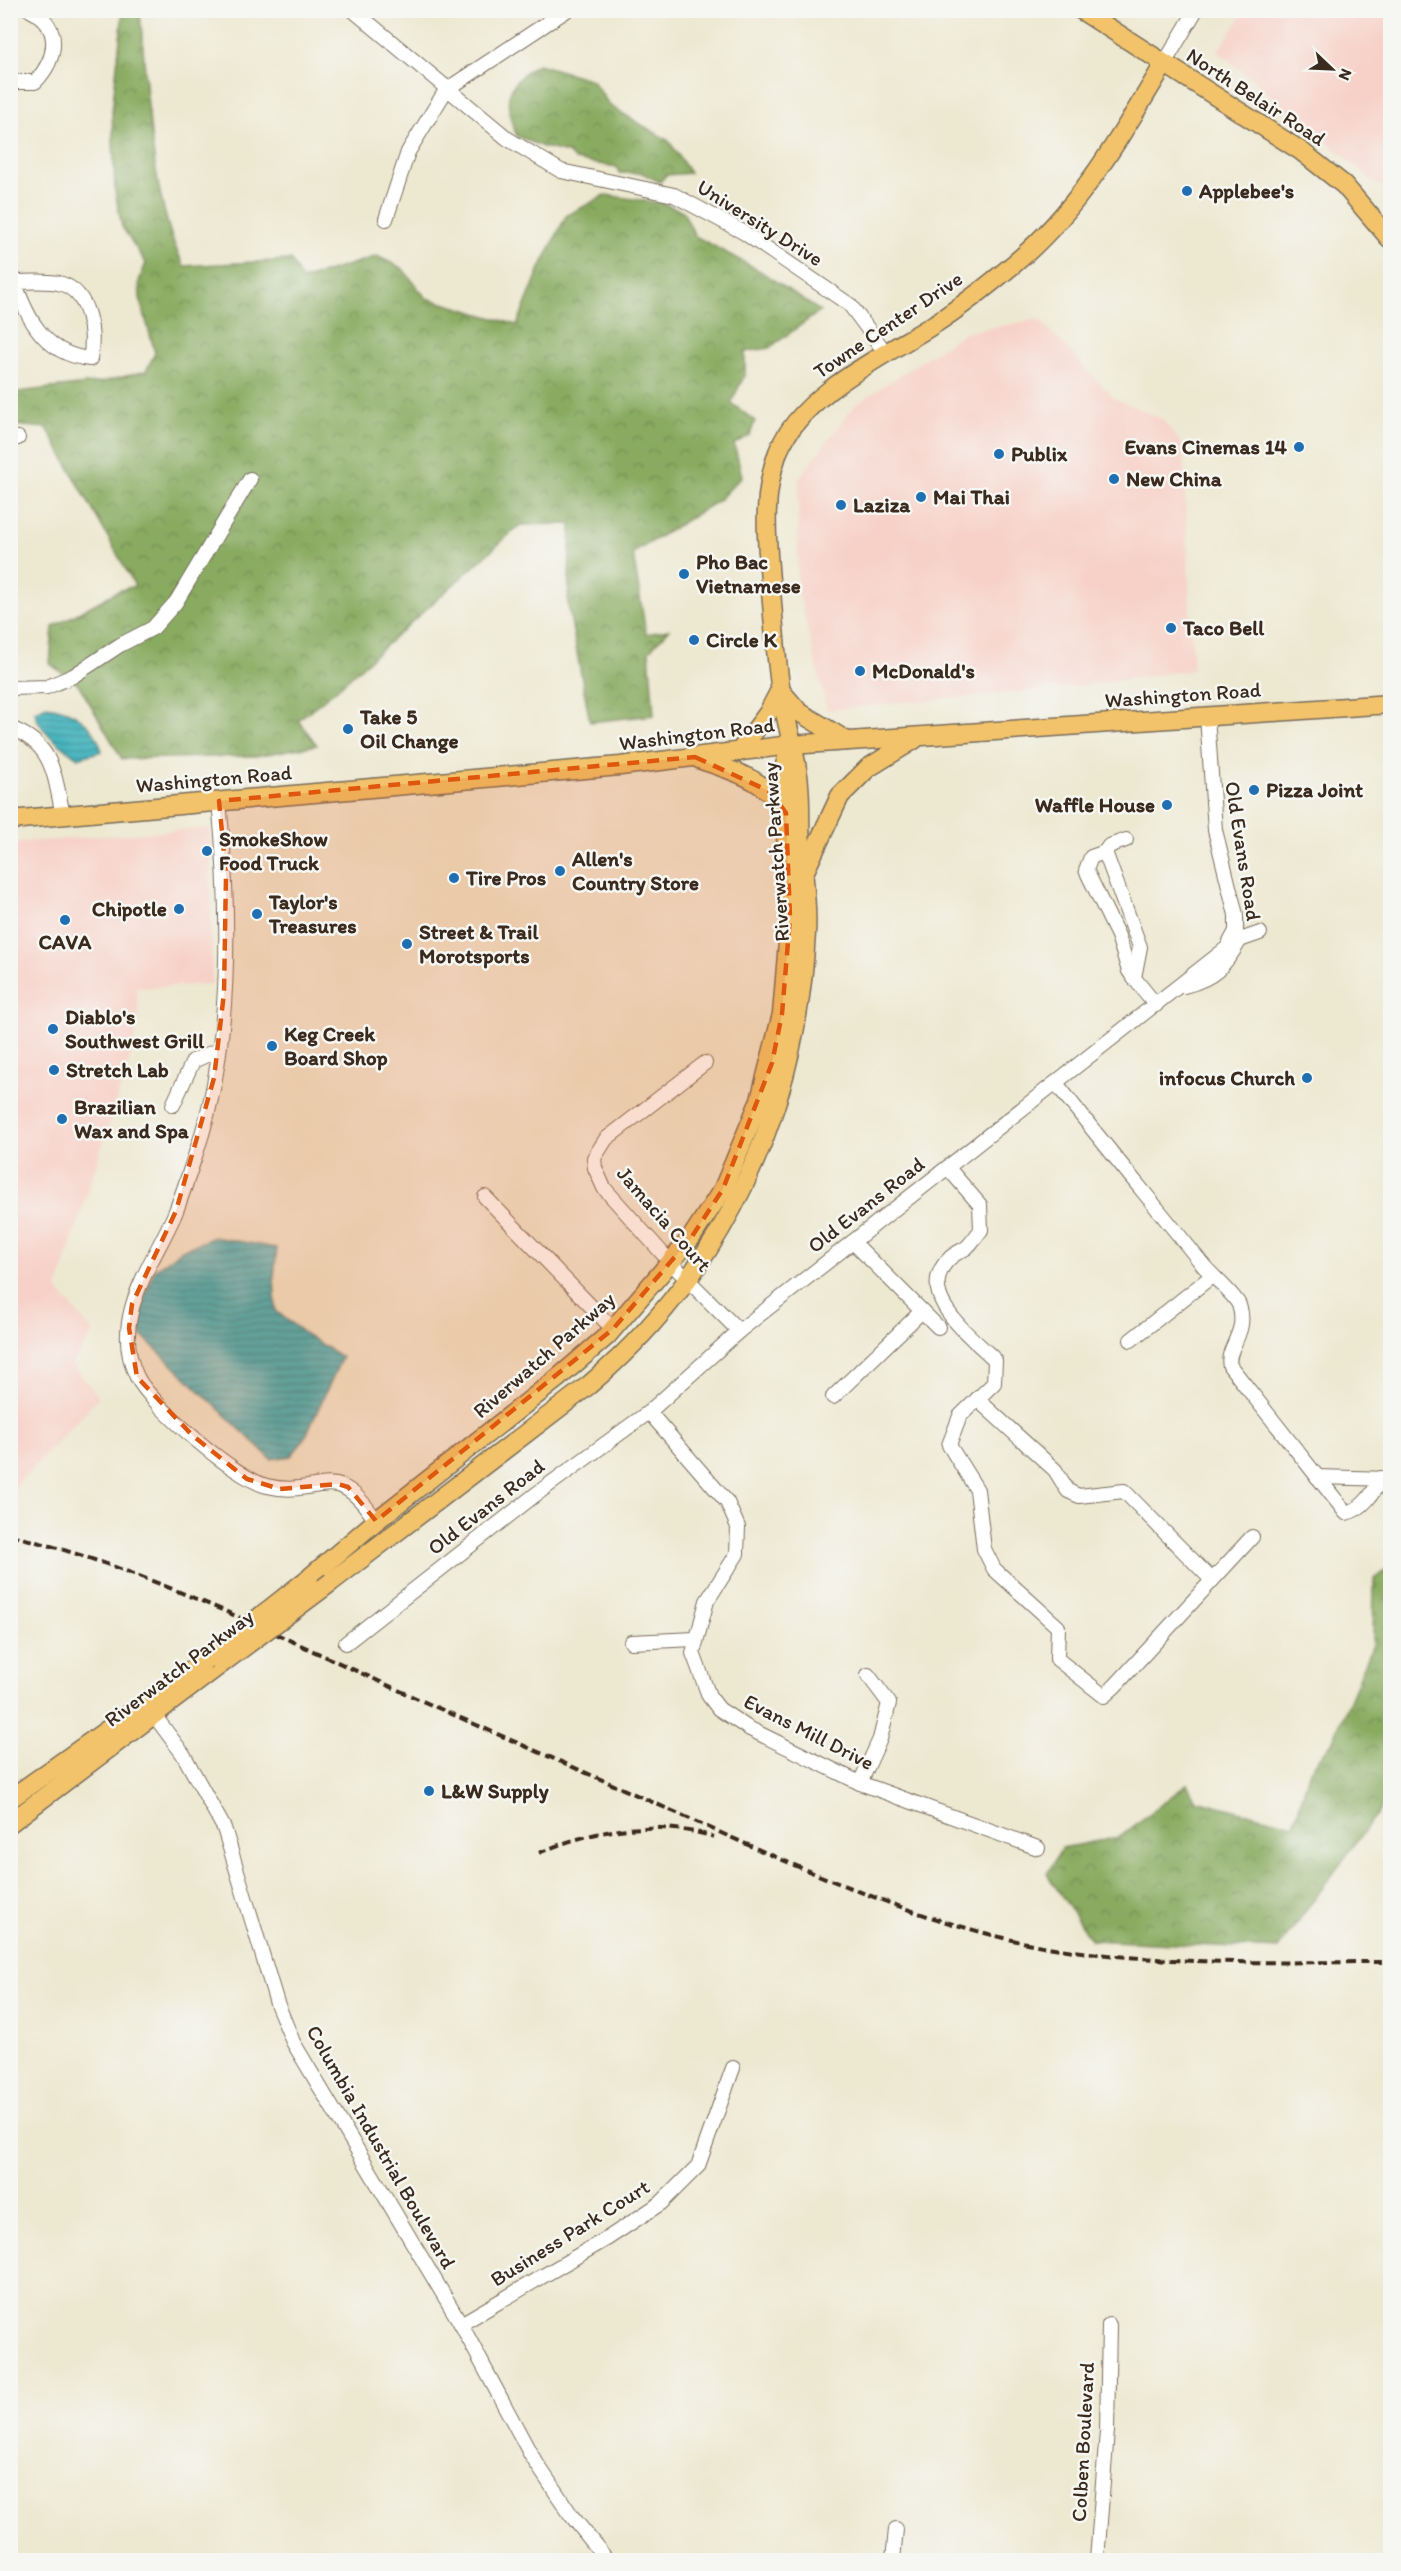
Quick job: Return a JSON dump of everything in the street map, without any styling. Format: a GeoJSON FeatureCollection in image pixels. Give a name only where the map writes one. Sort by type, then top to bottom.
{"type":"FeatureCollection","features":[{"type":"Feature","properties":{"kind":"main road","name":"North Belair Road"},"geometry":{"type":"LineString","coordinates":[[1081,10],[1301,151],[1344,185],[1390,239]]}},
{"type":"Feature","properties":{"kind":"main road","name":"Towne Center Drive"},"geometry":{"type":"LineString","coordinates":[[790,745],[780,690],[764,517],[772,471],[780,447],[794,426],[825,394],[885,352],[934,324],[972,297],[1017,261],[1060,218],[1114,147],[1164,63]]}},
{"type":"Feature","properties":{"kind":"main road"},"geometry":{"type":"LineString","coordinates":[[739,752],[768,713],[780,690],[799,712],[847,741]]}},
{"type":"Feature","properties":{"kind":"main road","name":"Washington Road"},"geometry":{"type":"LineString","coordinates":[[10,819],[695,757],[790,745],[1390,704]]}},
{"type":"Feature","properties":{"kind":"main road"},"geometry":{"type":"LineString","coordinates":[[803,874],[840,796],[868,768],[904,744],[924,735]]}},
{"type":"Feature","properties":{"kind":"main road","name":"Riverwatch Parkway"},"geometry":{"type":"LineString","coordinates":[[213,1663],[376,1521],[558,1378],[613,1329],[691,1238],[723,1189],[760,1100],[782,1014],[790,918],[783,772],[790,745]]}},
{"type":"Feature","properties":{"kind":"main road","name":"Riverwatch Parkway"},"geometry":{"type":"LineString","coordinates":[[10,1823],[150,1709],[331,1582],[589,1385],[626,1354],[688,1281],[715,1240],[741,1193],[776,1109],[801,988],[807,930],[798,771],[790,745]]}},
{"type":"Feature","properties":{"kind":"main road"},"geometry":{"type":"LineString","coordinates":[[695,757],[760,784],[771,792],[786,813]]}},
{"type":"Feature","properties":{"kind":"main road","name":"Riverwatch Parkway"},"geometry":{"type":"LineString","coordinates":[[10,1799],[150,1709]]}},
{"type":"Feature","properties":{"kind":"street"},"geometry":{"type":"LineString","coordinates":[[10,82],[35,82],[45,71],[51,56],[53,35],[43,17],[30,10]]}},
{"type":"Feature","properties":{"kind":"street","name":"University Drive"},"geometry":{"type":"LineString","coordinates":[[353,10],[397,45],[446,90],[508,139],[561,171],[674,195],[735,227],[850,305],[885,352]]}},
{"type":"Feature","properties":{"kind":"street"},"geometry":{"type":"LineString","coordinates":[[386,219],[408,152],[446,90],[567,10]]}},
{"type":"Feature","properties":{"kind":"street"},"geometry":{"type":"LineString","coordinates":[[1164,63],[1196,10]]}},
{"type":"Feature","properties":{"kind":"street"},"geometry":{"type":"LineString","coordinates":[[13,276],[63,284],[80,297],[88,315],[93,346],[90,359],[76,358],[56,348],[27,317],[13,276]]}},
{"type":"Feature","properties":{"kind":"street"},"geometry":{"type":"LineString","coordinates":[[10,688],[47,687],[73,676],[120,645],[153,628],[176,602],[250,479]]}},
{"type":"Feature","properties":{"kind":"street","name":"Old Evans Road"},"geometry":{"type":"LineString","coordinates":[[346,1643],[535,1495],[649,1412],[739,1331],[1227,948],[1236,931],[1236,915],[1215,830],[1207,716]]}},
{"type":"Feature","properties":{"kind":"street"},"geometry":{"type":"LineString","coordinates":[[10,728],[33,738],[47,755],[63,815]]}},
{"type":"Feature","properties":{"kind":"street"},"geometry":{"type":"LineString","coordinates":[[219,801],[226,874],[224,993],[214,1078],[198,1145],[176,1211],[132,1304],[129,1328],[131,1354],[137,1377],[161,1405],[192,1435],[247,1479],[280,1489],[338,1484],[348,1487],[376,1521]]}},
{"type":"Feature","properties":{"kind":"street"},"geometry":{"type":"LineString","coordinates":[[1126,840],[1109,846],[1105,852],[1091,857],[1086,870],[1119,936],[1129,971],[1156,1005]]}},
{"type":"Feature","properties":{"kind":"street"},"geometry":{"type":"LineString","coordinates":[[1105,852],[1140,947],[1134,978]]}},
{"type":"Feature","properties":{"kind":"street"},"geometry":{"type":"LineString","coordinates":[[1179,987],[1208,980],[1231,955],[1240,940],[1260,933]]}},
{"type":"Feature","properties":{"kind":"street"},"geometry":{"type":"LineString","coordinates":[[173,1105],[193,1061],[218,1050]]}},
{"type":"Feature","properties":{"kind":"street","name":"Jamacia Court"},"geometry":{"type":"LineString","coordinates":[[705,1063],[615,1130],[598,1148],[594,1158],[598,1177],[604,1188],[671,1263],[739,1331]]}},
{"type":"Feature","properties":{"kind":"street"},"geometry":{"type":"LineString","coordinates":[[1056,1083],[1113,1157],[1212,1276],[1238,1303],[1242,1327],[1228,1360],[1230,1366],[1346,1513],[1353,1511],[1372,1496],[1386,1479]]}},
{"type":"Feature","properties":{"kind":"street"},"geometry":{"type":"LineString","coordinates":[[948,1168],[980,1205],[981,1230],[968,1246],[949,1258],[940,1275],[939,1296],[945,1312],[995,1360],[994,1383],[960,1416],[949,1445],[977,1490],[984,1549],[994,1569],[1058,1627],[1058,1659],[1104,1696],[1252,1537]]}},
{"type":"Feature","properties":{"kind":"street"},"geometry":{"type":"LineString","coordinates":[[485,1197],[613,1329]]}},
{"type":"Feature","properties":{"kind":"street"},"geometry":{"type":"LineString","coordinates":[[853,1242],[938,1327]]}},
{"type":"Feature","properties":{"kind":"street"},"geometry":{"type":"LineString","coordinates":[[1131,1340],[1212,1276]]}},
{"type":"Feature","properties":{"kind":"street"},"geometry":{"type":"LineString","coordinates":[[833,1397],[922,1311]]}},
{"type":"Feature","properties":{"kind":"street"},"geometry":{"type":"LineString","coordinates":[[977,1399],[1055,1470],[1068,1491],[1079,1496],[1124,1491],[1212,1580]]}},
{"type":"Feature","properties":{"kind":"street","name":"Evans Mill Drive"},"geometry":{"type":"LineString","coordinates":[[649,1412],[727,1502],[738,1527],[737,1554],[707,1601],[693,1653],[709,1696],[719,1709],[748,1728],[860,1783],[1038,1848]]}},
{"type":"Feature","properties":{"kind":"street"},"geometry":{"type":"LineString","coordinates":[[1317,1477],[1386,1479]]}},
{"type":"Feature","properties":{"kind":"street"},"geometry":{"type":"LineString","coordinates":[[631,1642],[695,1639]]}},
{"type":"Feature","properties":{"kind":"street"},"geometry":{"type":"LineString","coordinates":[[860,1783],[880,1739],[889,1703],[868,1675]]}},
{"type":"Feature","properties":{"kind":"street","name":"Columbia Industrial Boulevard"},"geometry":{"type":"LineString","coordinates":[[150,1709],[183,1754],[224,1828],[277,2003],[292,2042],[461,2324],[531,2455],[571,2515],[607,2560]]}},
{"type":"Feature","properties":{"kind":"street","name":"Business Park Court"},"geometry":{"type":"LineString","coordinates":[[461,2324],[608,2238],[662,2203],[698,2166],[733,2068]]}},
{"type":"Feature","properties":{"kind":"street","name":"Colben Boulevard"},"geometry":{"type":"LineString","coordinates":[[1097,2560],[1107,2431],[1109,2325]]}},
{"type":"Feature","properties":{"kind":"street"},"geometry":{"type":"LineString","coordinates":[[893,2560],[896,2529]]}},
{"type":"Feature","properties":{"kind":"highlighted area"},"geometry":{"type":"Polygon","coordinates":[[[695,757],[771,792],[786,813],[790,918],[782,1014],[772,1063],[723,1189],[691,1238],[613,1329],[376,1521],[348,1487],[338,1484],[280,1489],[247,1479],[192,1435],[137,1377],[129,1328],[132,1304],[176,1211],[214,1078],[224,993],[226,874],[219,801],[695,757]]]}},
{"type":"Feature","properties":{"kind":"shaded area"},"geometry":{"type":"Polygon","coordinates":[[[1245,11],[1390,11],[1390,195],[1218,51],[1245,11]]]}},
{"type":"Feature","properties":{"kind":"shaded area"},"geometry":{"type":"Polygon","coordinates":[[[1039,319],[1114,398],[1162,419],[1183,446],[1193,670],[1079,686],[827,710],[797,586],[799,478],[855,405],[964,333],[1039,319]]]}},
{"type":"Feature","properties":{"kind":"shaded area"},"geometry":{"type":"Polygon","coordinates":[[[210,828],[212,984],[136,988],[139,1016],[132,1051],[57,1289],[93,1332],[72,1364],[99,1397],[14,1488],[10,1486],[11,843],[210,828]]]}},
{"type":"Feature","properties":{"kind":"green space"},"geometry":{"type":"Polygon","coordinates":[[[123,11],[140,11],[148,107],[157,176],[173,239],[184,266],[291,260],[302,280],[377,256],[402,268],[426,298],[517,325],[541,266],[566,216],[605,195],[661,203],[683,211],[695,236],[760,271],[820,311],[769,348],[745,352],[745,374],[731,403],[755,421],[750,435],[734,444],[742,476],[719,500],[633,553],[646,634],[669,630],[649,651],[654,715],[590,722],[568,605],[571,524],[520,525],[338,688],[298,720],[317,745],[256,756],[122,759],[79,685],[50,664],[53,627],[118,591],[135,586],[47,428],[11,425],[10,393],[103,382],[146,371],[155,353],[140,298],[139,281],[146,263],[122,227],[115,191],[112,111],[123,11]]]}},
{"type":"Feature","properties":{"kind":"green space"},"geometry":{"type":"Polygon","coordinates":[[[538,64],[592,80],[610,106],[669,141],[690,173],[666,175],[660,182],[642,173],[619,173],[617,167],[575,160],[568,153],[543,147],[517,136],[509,113],[510,94],[519,78],[538,64]]]}},
{"type":"Feature","properties":{"kind":"green space"},"geometry":{"type":"Polygon","coordinates":[[[1390,1567],[1390,1796],[1278,1949],[1091,1940],[1047,1874],[1062,1848],[1120,1837],[1187,1784],[1196,1800],[1294,1825],[1310,1770],[1332,1743],[1373,1645],[1374,1579],[1390,1567]]]}},
{"type":"Feature","properties":{"kind":"water"},"geometry":{"type":"Polygon","coordinates":[[[46,706],[65,710],[81,719],[94,733],[102,751],[78,758],[59,744],[46,732],[37,719],[35,712],[46,706]]]}},
{"type":"Feature","properties":{"kind":"water"},"geometry":{"type":"Polygon","coordinates":[[[214,1237],[277,1248],[274,1277],[276,1311],[305,1334],[342,1357],[304,1440],[291,1456],[271,1459],[140,1334],[138,1315],[154,1270],[182,1250],[214,1237]]]}},
{"type":"Feature","properties":{"kind":"railway"},"geometry":{"type":"LineString","coordinates":[[10,1535],[106,1564],[201,1601],[778,1858],[936,1919],[1017,1941],[1109,1955],[1203,1961],[1390,1962]]}},
{"type":"Feature","properties":{"kind":"railway"},"geometry":{"type":"LineString","coordinates":[[539,1853],[581,1838],[625,1829],[670,1829],[714,1837]]}},
{"type":"Feature","properties":{"kind":"place","name":"Applebee's"},"geometry":{"type":"Point","coordinates":[1187,191]}},
{"type":"Feature","properties":{"kind":"place","name":"Evans Cinemas 14"},"geometry":{"type":"Point","coordinates":[1299,447]}},
{"type":"Feature","properties":{"kind":"place","name":"Publix"},"geometry":{"type":"Point","coordinates":[999,454]}},
{"type":"Feature","properties":{"kind":"place","name":"New China"},"geometry":{"type":"Point","coordinates":[1114,479]}},
{"type":"Feature","properties":{"kind":"place","name":"Mai Thai"},"geometry":{"type":"Point","coordinates":[921,497]}},
{"type":"Feature","properties":{"kind":"place","name":"Laziza"},"geometry":{"type":"Point","coordinates":[841,505]}},
{"type":"Feature","properties":{"kind":"place","name":"Pho Bac Vietnamese"},"geometry":{"type":"Point","coordinates":[684,574]}},
{"type":"Feature","properties":{"kind":"place","name":"Taco Bell"},"geometry":{"type":"Point","coordinates":[1171,628]}},
{"type":"Feature","properties":{"kind":"place","name":"Circle K"},"geometry":{"type":"Point","coordinates":[694,640]}},
{"type":"Feature","properties":{"kind":"place","name":"McDonald's"},"geometry":{"type":"Point","coordinates":[860,671]}},
{"type":"Feature","properties":{"kind":"place","name":"Take 5 Oil Change"},"geometry":{"type":"Point","coordinates":[348,729]}},
{"type":"Feature","properties":{"kind":"place","name":"Pizza Joint"},"geometry":{"type":"Point","coordinates":[1254,790]}},
{"type":"Feature","properties":{"kind":"place","name":"Waffle House"},"geometry":{"type":"Point","coordinates":[1167,805]}},
{"type":"Feature","properties":{"kind":"place","name":"SmokeShow Food Truck"},"geometry":{"type":"Point","coordinates":[207,851]}},
{"type":"Feature","properties":{"kind":"place","name":"Allen's Country Store"},"geometry":{"type":"Point","coordinates":[560,871]}},
{"type":"Feature","properties":{"kind":"place","name":"Tire Pros"},"geometry":{"type":"Point","coordinates":[454,878]}},
{"type":"Feature","properties":{"kind":"place","name":"Chipotle"},"geometry":{"type":"Point","coordinates":[179,909]}},
{"type":"Feature","properties":{"kind":"place","name":"Taylor's Treasures"},"geometry":{"type":"Point","coordinates":[257,914]}},
{"type":"Feature","properties":{"kind":"place","name":"CAVA"},"geometry":{"type":"Point","coordinates":[65,920]}},
{"type":"Feature","properties":{"kind":"place","name":"Street & Trail Morotsports"},"geometry":{"type":"Point","coordinates":[407,944]}},
{"type":"Feature","properties":{"kind":"place","name":"Diablo's Southwest Grill"},"geometry":{"type":"Point","coordinates":[53,1029]}},
{"type":"Feature","properties":{"kind":"place","name":"Keg Creek Board Shop"},"geometry":{"type":"Point","coordinates":[272,1046]}},
{"type":"Feature","properties":{"kind":"place","name":"Stretch Lab"},"geometry":{"type":"Point","coordinates":[54,1070]}},
{"type":"Feature","properties":{"kind":"place","name":"infocus Church"},"geometry":{"type":"Point","coordinates":[1307,1078]}},
{"type":"Feature","properties":{"kind":"place","name":"Brazilian Wax and Spa"},"geometry":{"type":"Point","coordinates":[62,1119]}},
{"type":"Feature","properties":{"kind":"place","name":"L&W Supply"},"geometry":{"type":"Point","coordinates":[429,1791]}}]}
